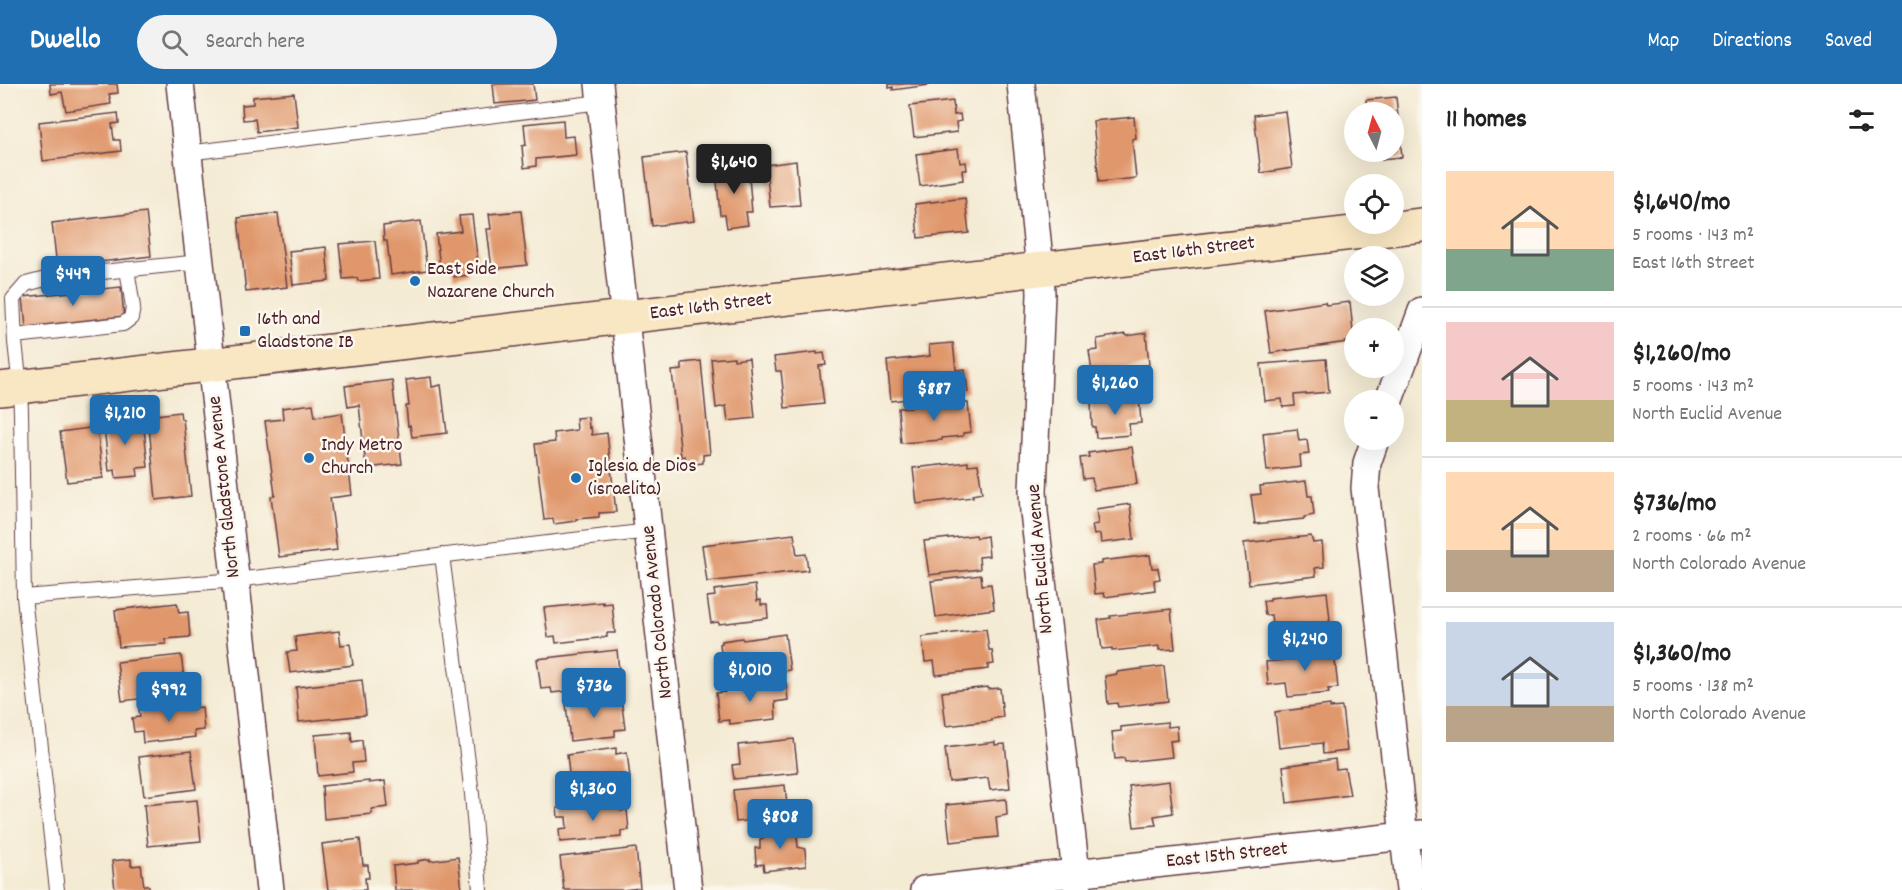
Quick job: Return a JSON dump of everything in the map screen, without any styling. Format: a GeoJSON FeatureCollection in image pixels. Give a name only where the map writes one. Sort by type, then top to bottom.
{"type":"FeatureCollection","features":[{"type":"Feature","properties":{"kind":"main road","name":"East 16th Street"},"geometry":{"type":"LineString","coordinates":[[10,388],[1422,225]]}},
{"type":"Feature","properties":{"kind":"street","name":"North Gladstone Avenue"},"geometry":{"type":"LineString","coordinates":[[180,84],[270,890]]}},
{"type":"Feature","properties":{"kind":"street","name":"North Euclid Avenue"},"geometry":{"type":"LineString","coordinates":[[1021,84],[1041,294],[1034,512],[1077,882]]}},
{"type":"Feature","properties":{"kind":"street","name":"North Colorado Avenue"},"geometry":{"type":"LineString","coordinates":[[600,93],[688,890]]}},
{"type":"Feature","properties":{"kind":"street"},"geometry":{"type":"LineString","coordinates":[[1393,390],[1422,311]]}},
{"type":"Feature","properties":{"kind":"street"},"geometry":{"type":"LineString","coordinates":[[1372,450],[1367,463],[1365,488],[1413,835],[1410,890]]}},
{"type":"Feature","properties":{"kind":"street","name":"East 15th Street"},"geometry":{"type":"LineString","coordinates":[[924,890],[1077,882],[1413,835]]}},
{"type":"Feature","properties":{"kind":"lane"},"geometry":{"type":"LineString","coordinates":[[188,153],[600,93]]}},
{"type":"Feature","properties":{"kind":"lane"},"geometry":{"type":"LineString","coordinates":[[57,890],[24,597],[10,388],[15,336],[14,299],[26,284],[53,277],[200,262]]}},
{"type":"Feature","properties":{"kind":"lane"},"geometry":{"type":"LineString","coordinates":[[15,336],[123,324],[131,318],[133,307],[127,269]]}},
{"type":"Feature","properties":{"kind":"lane"},"geometry":{"type":"LineString","coordinates":[[24,597],[236,580],[649,531]]}},
{"type":"Feature","properties":{"kind":"lane"},"geometry":{"type":"LineString","coordinates":[[442,555],[472,794],[480,890]]}},
{"type":"Feature","properties":{"kind":"building"},"geometry":{"type":"Polygon","coordinates":[[[50,84],[117,84],[118,93],[109,94],[111,104],[66,111],[62,92],[51,94],[50,84]]]}},
{"type":"Feature","properties":{"kind":"building"},"geometry":{"type":"Polygon","coordinates":[[[493,84],[533,84],[535,100],[495,104],[493,84]]]}},
{"type":"Feature","properties":{"kind":"building"},"geometry":{"type":"Polygon","coordinates":[[[889,84],[929,85],[893,90],[893,87],[889,88],[889,84]]]}},
{"type":"Feature","properties":{"kind":"building"},"geometry":{"type":"Polygon","coordinates":[[[294,93],[298,127],[257,132],[255,119],[243,120],[242,105],[253,104],[253,97],[294,93]]]}},
{"type":"Feature","properties":{"kind":"building"},"geometry":{"type":"Polygon","coordinates":[[[1396,97],[1396,102],[1366,102],[1366,100],[1396,97]]]}},
{"type":"Feature","properties":{"kind":"building"},"geometry":{"type":"Polygon","coordinates":[[[953,101],[954,115],[960,114],[961,121],[956,122],[957,132],[914,137],[910,106],[953,101]]]}},
{"type":"Feature","properties":{"kind":"building"},"geometry":{"type":"Polygon","coordinates":[[[1285,111],[1292,168],[1261,173],[1254,115],[1285,111]]]}},
{"type":"Feature","properties":{"kind":"building"},"geometry":{"type":"Polygon","coordinates":[[[118,113],[119,123],[112,124],[114,140],[120,140],[121,151],[43,161],[39,122],[118,113]]]}},
{"type":"Feature","properties":{"kind":"building"},"geometry":{"type":"Polygon","coordinates":[[[1134,117],[1136,138],[1132,139],[1136,178],[1099,182],[1093,121],[1134,117]]]}},
{"type":"Feature","properties":{"kind":"building"},"geometry":{"type":"Polygon","coordinates":[[[563,120],[564,137],[574,136],[576,155],[536,159],[536,166],[524,168],[522,146],[526,145],[524,124],[563,120]]]}},
{"type":"Feature","properties":{"kind":"building"},"geometry":{"type":"Polygon","coordinates":[[[958,149],[960,163],[966,162],[967,170],[962,170],[963,180],[920,186],[916,154],[958,149]]]}},
{"type":"Feature","properties":{"kind":"building"},"geometry":{"type":"Polygon","coordinates":[[[686,152],[694,221],[652,226],[644,157],[686,152]]]}},
{"type":"Feature","properties":{"kind":"building"},"geometry":{"type":"Polygon","coordinates":[[[796,161],[800,205],[770,207],[766,165],[796,161]]]}},
{"type":"Feature","properties":{"kind":"building"},"geometry":{"type":"Polygon","coordinates":[[[748,166],[752,212],[746,212],[748,225],[727,228],[725,215],[720,215],[716,170],[748,166]]]}},
{"type":"Feature","properties":{"kind":"building"},"geometry":{"type":"Polygon","coordinates":[[[965,198],[969,233],[918,238],[915,204],[965,198]]]}},
{"type":"Feature","properties":{"kind":"building"},"geometry":{"type":"Polygon","coordinates":[[[521,211],[527,265],[492,269],[487,229],[491,229],[489,214],[521,211]]]}},
{"type":"Feature","properties":{"kind":"building"},"geometry":{"type":"Polygon","coordinates":[[[146,212],[151,256],[57,267],[52,223],[146,212]]]}},
{"type":"Feature","properties":{"kind":"building"},"geometry":{"type":"Polygon","coordinates":[[[278,213],[287,287],[246,292],[238,218],[278,213]]]}},
{"type":"Feature","properties":{"kind":"building"},"geometry":{"type":"Polygon","coordinates":[[[472,215],[478,264],[468,266],[469,275],[454,277],[453,266],[440,268],[436,234],[461,231],[459,216],[472,215]]]}},
{"type":"Feature","properties":{"kind":"building"},"geometry":{"type":"Polygon","coordinates":[[[421,221],[427,270],[391,275],[383,226],[421,221]]]}},
{"type":"Feature","properties":{"kind":"building"},"geometry":{"type":"Polygon","coordinates":[[[375,241],[379,279],[358,281],[357,278],[343,279],[339,244],[375,241]]]}},
{"type":"Feature","properties":{"kind":"building"},"geometry":{"type":"Polygon","coordinates":[[[326,247],[329,281],[293,285],[289,251],[326,247]]]}},
{"type":"Feature","properties":{"kind":"building"},"geometry":{"type":"Polygon","coordinates":[[[121,287],[124,316],[26,327],[23,297],[121,287]]]}},
{"type":"Feature","properties":{"kind":"building"},"geometry":{"type":"Polygon","coordinates":[[[1325,302],[1326,305],[1344,303],[1344,306],[1350,306],[1352,318],[1344,318],[1344,342],[1271,353],[1265,311],[1325,302]]]}},
{"type":"Feature","properties":{"kind":"building"},"geometry":{"type":"Polygon","coordinates":[[[1146,333],[1149,365],[1092,372],[1089,351],[1098,350],[1097,339],[1146,333]]]}},
{"type":"Feature","properties":{"kind":"building"},"geometry":{"type":"Polygon","coordinates":[[[953,343],[956,370],[965,369],[968,392],[891,401],[887,361],[930,356],[929,345],[953,343]]]}},
{"type":"Feature","properties":{"kind":"building"},"geometry":{"type":"Polygon","coordinates":[[[817,352],[817,354],[824,353],[826,365],[819,366],[824,404],[785,408],[781,371],[776,371],[774,357],[817,352]]]}},
{"type":"Feature","properties":{"kind":"building"},"geometry":{"type":"Polygon","coordinates":[[[734,357],[734,360],[749,358],[755,418],[728,421],[726,406],[716,408],[711,359],[734,357]]]}},
{"type":"Feature","properties":{"kind":"building"},"geometry":{"type":"Polygon","coordinates":[[[1326,359],[1329,392],[1294,395],[1295,406],[1283,407],[1282,399],[1265,401],[1261,364],[1326,359]]]}},
{"type":"Feature","properties":{"kind":"building"},"geometry":{"type":"Polygon","coordinates":[[[701,361],[710,454],[703,455],[703,463],[686,465],[685,456],[681,457],[672,371],[682,370],[682,363],[701,361]]]}},
{"type":"Feature","properties":{"kind":"building"},"geometry":{"type":"Polygon","coordinates":[[[431,377],[432,387],[441,385],[447,433],[412,437],[410,425],[408,426],[406,406],[409,406],[406,380],[431,377]]]}},
{"type":"Feature","properties":{"kind":"building"},"geometry":{"type":"Polygon","coordinates":[[[392,380],[402,464],[366,468],[359,405],[348,407],[345,386],[392,380]]]}},
{"type":"Feature","properties":{"kind":"building"},"geometry":{"type":"Polygon","coordinates":[[[1139,396],[1141,423],[1129,424],[1130,435],[1096,438],[1095,427],[1092,427],[1091,400],[1139,396]]]}},
{"type":"Feature","properties":{"kind":"building"},"geometry":{"type":"Polygon","coordinates":[[[940,402],[968,403],[971,432],[963,433],[963,436],[942,438],[942,440],[901,443],[898,408],[911,408],[911,405],[940,402]]]}},
{"type":"Feature","properties":{"kind":"building","name":"Indy Metro Church"},"geometry":{"type":"Polygon","coordinates":[[[313,404],[315,417],[342,413],[352,495],[330,498],[337,550],[279,557],[271,496],[275,495],[265,421],[283,419],[282,408],[313,404]]]}},
{"type":"Feature","properties":{"kind":"building"},"geometry":{"type":"Polygon","coordinates":[[[180,412],[181,419],[183,419],[191,496],[156,500],[148,416],[180,412]]]}},
{"type":"Feature","properties":{"kind":"building"},"geometry":{"type":"Polygon","coordinates":[[[127,417],[127,421],[143,419],[148,467],[137,468],[138,476],[116,478],[115,470],[109,471],[103,419],[127,417]]]}},
{"type":"Feature","properties":{"kind":"building","name":"Iglesia de Dios (israelita)"},"geometry":{"type":"Polygon","coordinates":[[[588,417],[592,435],[607,433],[616,512],[599,513],[599,517],[554,524],[553,519],[544,520],[535,444],[555,442],[554,433],[577,430],[576,418],[588,417]]]}},
{"type":"Feature","properties":{"kind":"building"},"geometry":{"type":"Polygon","coordinates":[[[97,427],[103,478],[67,482],[60,432],[97,427]]]}},
{"type":"Feature","properties":{"kind":"building"},"geometry":{"type":"Polygon","coordinates":[[[1297,429],[1299,441],[1307,440],[1309,454],[1300,455],[1301,467],[1267,471],[1263,433],[1297,429]]]}},
{"type":"Feature","properties":{"kind":"building"},"geometry":{"type":"Polygon","coordinates":[[[1132,447],[1137,484],[1094,490],[1092,478],[1083,479],[1080,458],[1089,457],[1088,453],[1132,447]]]}},
{"type":"Feature","properties":{"kind":"building"},"geometry":{"type":"Polygon","coordinates":[[[968,462],[968,465],[978,464],[982,493],[972,495],[973,497],[917,504],[913,468],[968,462]]]}},
{"type":"Feature","properties":{"kind":"building"},"geometry":{"type":"Polygon","coordinates":[[[1306,481],[1308,496],[1312,496],[1314,515],[1304,517],[1304,519],[1255,524],[1251,495],[1261,494],[1260,486],[1306,481]]]}},
{"type":"Feature","properties":{"kind":"building"},"geometry":{"type":"Polygon","coordinates":[[[1130,504],[1134,539],[1101,543],[1100,534],[1094,535],[1092,525],[1098,524],[1096,509],[1130,504]]]}},
{"type":"Feature","properties":{"kind":"building"},"geometry":{"type":"Polygon","coordinates":[[[794,534],[797,555],[806,554],[808,570],[707,582],[702,545],[794,534]]]}},
{"type":"Feature","properties":{"kind":"building"},"geometry":{"type":"Polygon","coordinates":[[[976,535],[977,538],[987,536],[989,556],[979,557],[980,569],[929,575],[924,541],[976,535]]]}},
{"type":"Feature","properties":{"kind":"building"},"geometry":{"type":"Polygon","coordinates":[[[1311,536],[1313,543],[1322,542],[1324,567],[1315,568],[1316,576],[1249,584],[1244,543],[1311,536]]]}},
{"type":"Feature","properties":{"kind":"building"},"geometry":{"type":"Polygon","coordinates":[[[1150,555],[1152,568],[1158,568],[1160,579],[1154,580],[1155,590],[1105,597],[1104,593],[1095,594],[1092,565],[1101,564],[1101,561],[1150,555]]]}},
{"type":"Feature","properties":{"kind":"building"},"geometry":{"type":"Polygon","coordinates":[[[981,575],[982,585],[991,584],[994,609],[936,617],[931,581],[981,575]]]}},
{"type":"Feature","properties":{"kind":"building"},"geometry":{"type":"Polygon","coordinates":[[[755,585],[757,601],[761,600],[761,605],[767,605],[768,618],[711,623],[707,597],[715,596],[714,590],[755,585]]]}},
{"type":"Feature","properties":{"kind":"building"},"geometry":{"type":"Polygon","coordinates":[[[1327,592],[1330,631],[1322,635],[1302,638],[1301,630],[1273,633],[1271,615],[1265,615],[1263,601],[1270,601],[1270,598],[1327,592]]]}},
{"type":"Feature","properties":{"kind":"building"},"geometry":{"type":"Polygon","coordinates":[[[603,602],[603,604],[612,603],[615,633],[607,633],[607,637],[556,643],[555,636],[548,637],[544,608],[603,602]]]}},
{"type":"Feature","properties":{"kind":"building"},"geometry":{"type":"Polygon","coordinates":[[[177,603],[179,613],[188,612],[190,637],[165,639],[166,644],[119,647],[115,610],[177,603]]]}},
{"type":"Feature","properties":{"kind":"building"},"geometry":{"type":"Polygon","coordinates":[[[1171,609],[1175,649],[1159,650],[1159,646],[1112,651],[1112,648],[1102,649],[1098,620],[1111,618],[1110,616],[1171,609]]]}},
{"type":"Feature","properties":{"kind":"building"},"geometry":{"type":"Polygon","coordinates":[[[986,629],[994,664],[988,665],[988,669],[936,675],[934,661],[925,662],[922,637],[986,629]]]}},
{"type":"Feature","properties":{"kind":"building"},"geometry":{"type":"Polygon","coordinates":[[[339,631],[341,645],[350,644],[353,665],[290,673],[287,652],[297,651],[295,637],[339,631]]]}},
{"type":"Feature","properties":{"kind":"building"},"geometry":{"type":"Polygon","coordinates":[[[785,634],[790,670],[726,679],[723,677],[722,670],[726,670],[723,653],[721,654],[722,641],[785,634]]]}},
{"type":"Feature","properties":{"kind":"building"},"geometry":{"type":"Polygon","coordinates":[[[1324,648],[1324,653],[1334,652],[1338,688],[1328,689],[1329,693],[1288,697],[1286,683],[1268,685],[1266,662],[1284,660],[1283,653],[1324,648]]]}},
{"type":"Feature","properties":{"kind":"building"},"geometry":{"type":"Polygon","coordinates":[[[617,650],[620,681],[612,683],[612,686],[552,693],[551,688],[541,689],[537,659],[617,650]]]}},
{"type":"Feature","properties":{"kind":"building"},"geometry":{"type":"Polygon","coordinates":[[[181,655],[186,693],[122,701],[117,662],[181,655]]]}},
{"type":"Feature","properties":{"kind":"building"},"geometry":{"type":"Polygon","coordinates":[[[1164,666],[1168,701],[1118,707],[1117,703],[1108,704],[1105,676],[1117,674],[1117,672],[1164,666]]]}},
{"type":"Feature","properties":{"kind":"building"},"geometry":{"type":"Polygon","coordinates":[[[362,680],[366,715],[299,722],[296,687],[362,680]]]}},
{"type":"Feature","properties":{"kind":"building"},"geometry":{"type":"Polygon","coordinates":[[[786,683],[788,700],[775,702],[776,719],[730,724],[729,720],[719,721],[716,693],[725,692],[725,689],[786,683]]]}},
{"type":"Feature","properties":{"kind":"building"},"geometry":{"type":"Polygon","coordinates":[[[988,687],[988,689],[1000,688],[1003,717],[991,719],[991,721],[946,726],[942,692],[988,687]]]}},
{"type":"Feature","properties":{"kind":"building"},"geometry":{"type":"Polygon","coordinates":[[[611,698],[612,706],[622,705],[625,729],[615,730],[615,736],[570,741],[566,704],[611,698]]]}},
{"type":"Feature","properties":{"kind":"building"},"geometry":{"type":"Polygon","coordinates":[[[192,704],[192,708],[202,707],[204,730],[194,731],[195,737],[143,743],[142,731],[134,732],[132,718],[140,717],[139,709],[192,704]]]}},
{"type":"Feature","properties":{"kind":"building"},"geometry":{"type":"Polygon","coordinates":[[[1330,705],[1330,708],[1342,707],[1347,751],[1323,754],[1322,743],[1279,748],[1275,712],[1330,705]]]}},
{"type":"Feature","properties":{"kind":"building"},"geometry":{"type":"Polygon","coordinates":[[[1167,722],[1168,727],[1177,726],[1178,740],[1170,741],[1172,757],[1125,762],[1124,758],[1115,759],[1112,732],[1121,731],[1121,727],[1167,722]]]}},
{"type":"Feature","properties":{"kind":"building"},"geometry":{"type":"Polygon","coordinates":[[[351,732],[352,742],[362,740],[364,762],[352,763],[353,772],[318,776],[315,735],[351,732]]]}},
{"type":"Feature","properties":{"kind":"building"},"geometry":{"type":"Polygon","coordinates":[[[794,739],[798,773],[734,779],[732,765],[740,764],[738,745],[794,739]]]}},
{"type":"Feature","properties":{"kind":"building"},"geometry":{"type":"Polygon","coordinates":[[[995,742],[995,745],[1005,744],[1010,788],[990,790],[988,778],[949,782],[945,748],[995,742]]]}},
{"type":"Feature","properties":{"kind":"building"},"geometry":{"type":"Polygon","coordinates":[[[616,748],[616,754],[627,752],[630,778],[620,780],[620,785],[571,791],[567,755],[616,748]]]}},
{"type":"Feature","properties":{"kind":"building"},"geometry":{"type":"Polygon","coordinates":[[[191,751],[196,789],[144,796],[139,757],[191,751]]]}},
{"type":"Feature","properties":{"kind":"building"},"geometry":{"type":"Polygon","coordinates":[[[1335,759],[1336,769],[1345,768],[1350,795],[1287,803],[1283,766],[1335,759]]]}},
{"type":"Feature","properties":{"kind":"building"},"geometry":{"type":"Polygon","coordinates":[[[369,781],[369,783],[385,781],[388,807],[372,809],[372,814],[324,819],[322,786],[369,781]]]}},
{"type":"Feature","properties":{"kind":"building"},"geometry":{"type":"Polygon","coordinates":[[[1169,781],[1173,813],[1154,816],[1156,825],[1134,827],[1129,786],[1169,781]]]}},
{"type":"Feature","properties":{"kind":"building"},"geometry":{"type":"Polygon","coordinates":[[[785,785],[788,816],[736,822],[733,790],[785,785]]]}},
{"type":"Feature","properties":{"kind":"building"},"geometry":{"type":"Polygon","coordinates":[[[1006,799],[1007,815],[996,817],[998,837],[950,842],[946,805],[1006,799]]]}},
{"type":"Feature","properties":{"kind":"building"},"geometry":{"type":"Polygon","coordinates":[[[197,800],[201,841],[148,846],[144,805],[197,800]]]}},
{"type":"Feature","properties":{"kind":"building"},"geometry":{"type":"Polygon","coordinates":[[[621,803],[621,811],[627,810],[629,830],[621,831],[621,837],[560,842],[559,829],[567,828],[566,817],[558,817],[557,808],[621,803]]]}},
{"type":"Feature","properties":{"kind":"building"},"geometry":{"type":"Polygon","coordinates":[[[796,827],[798,847],[805,849],[806,866],[764,871],[763,864],[756,865],[755,848],[760,848],[760,839],[764,838],[763,831],[796,827]]]}},
{"type":"Feature","properties":{"kind":"building"},"geometry":{"type":"Polygon","coordinates":[[[360,839],[363,865],[368,865],[369,878],[365,878],[366,890],[328,890],[322,844],[360,839]]]}},
{"type":"Feature","properties":{"kind":"building"},"geometry":{"type":"Polygon","coordinates":[[[636,848],[640,888],[564,890],[560,857],[636,848]]]}},
{"type":"Feature","properties":{"kind":"building"},"geometry":{"type":"Polygon","coordinates":[[[458,857],[462,890],[395,890],[393,866],[430,859],[430,861],[458,857]]]}},
{"type":"Feature","properties":{"kind":"building"},"geometry":{"type":"Polygon","coordinates":[[[131,859],[131,866],[141,865],[144,886],[149,886],[149,890],[115,890],[112,861],[131,859]]]}},
{"type":"Feature","properties":{"kind":"place","name":"East Side Nazarene Church"},"geometry":{"type":"Point","coordinates":[415,281]}},
{"type":"Feature","properties":{"kind":"place","name":"16th and Gladstone IB"},"geometry":{"type":"Point","coordinates":[245,331]}},
{"type":"Feature","properties":{"kind":"place","name":"Indy Metro Church"},"geometry":{"type":"Point","coordinates":[309,458]}},
{"type":"Feature","properties":{"kind":"place","name":"Iglesia de Dios (israelita)"},"geometry":{"type":"Point","coordinates":[576,478]}}]}
